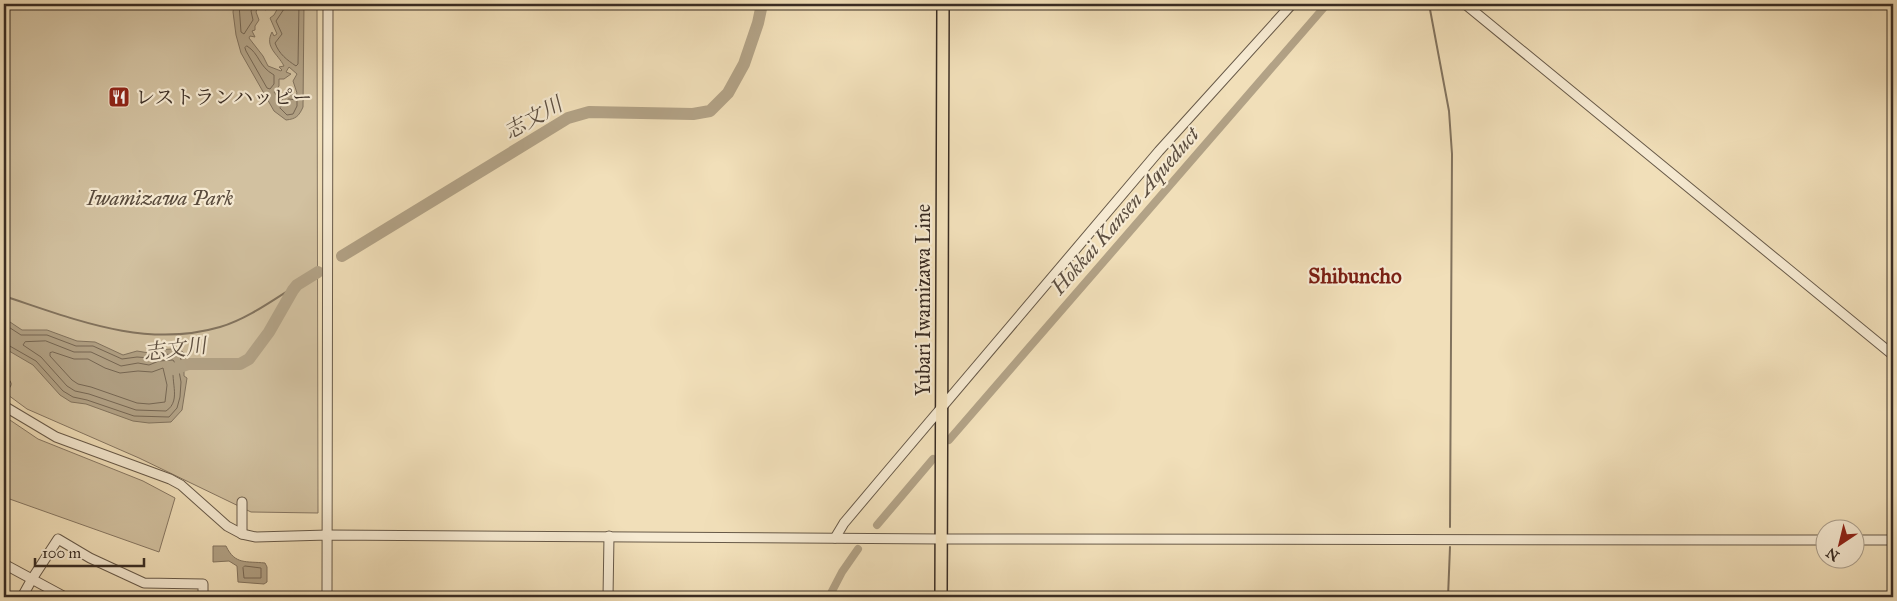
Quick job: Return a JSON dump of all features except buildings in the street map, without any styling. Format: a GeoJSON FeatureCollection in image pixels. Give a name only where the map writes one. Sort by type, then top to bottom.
{"type":"FeatureCollection","features":[{"type":"Feature","properties":{"kind":"main road","name":"Yubari Iwamizawa Line"},"geometry":{"type":"LineString","coordinates":[[942,597],[943,4]]}},
{"type":"Feature","properties":{"kind":"street"},"geometry":{"type":"LineString","coordinates":[[327,597],[328,4]]}},
{"type":"Feature","properties":{"kind":"street"},"geometry":{"type":"LineString","coordinates":[[835,538],[844,523],[880,479],[942,409],[1160,151],[1292,4]]}},
{"type":"Feature","properties":{"kind":"street"},"geometry":{"type":"LineString","coordinates":[[1465,4],[1893,355]]}},
{"type":"Feature","properties":{"kind":"street"},"geometry":{"type":"LineString","coordinates":[[4,406],[56,437],[170,479],[188,491],[227,526],[242,534],[256,537],[328,535],[942,539],[1814,540]]}},
{"type":"Feature","properties":{"kind":"street"},"geometry":{"type":"LineString","coordinates":[[242,502],[242,534]]}},
{"type":"Feature","properties":{"kind":"street"},"geometry":{"type":"LineString","coordinates":[[608,597],[609,536]]}},
{"type":"Feature","properties":{"kind":"street"},"geometry":{"type":"LineString","coordinates":[[22,597],[58,539],[90,558],[144,583],[203,584],[203,597]]}},
{"type":"Feature","properties":{"kind":"street"},"geometry":{"type":"LineString","coordinates":[[1864,540],[1893,540]]}},
{"type":"Feature","properties":{"kind":"street"},"geometry":{"type":"LineString","coordinates":[[4,564],[65,597]]}},
{"type":"Feature","properties":{"kind":"green space","name":"Iwamizawa Park"},"geometry":{"type":"Polygon","coordinates":[[[4,4],[317,4],[318,513],[251,512],[139,458],[27,409],[4,392],[4,4]]]}},
{"type":"Feature","properties":{"kind":"green space"},"geometry":{"type":"Polygon","coordinates":[[[4,416],[38,439],[143,481],[175,498],[159,552],[4,497],[4,416]]]}},
{"type":"Feature","properties":{"kind":"water"},"geometry":{"type":"Polygon","coordinates":[[[234,4],[270,4],[266,10],[260,7],[257,9],[256,12],[259,20],[255,30],[252,31],[255,37],[250,36],[249,38],[268,66],[281,71],[279,67],[284,66],[270,42],[272,32],[274,36],[277,34],[270,18],[274,15],[280,4],[304,4],[303,107],[295,118],[286,120],[274,111],[241,53],[233,12],[234,4]],[[289,67],[286,72],[291,74],[284,79],[279,79],[279,86],[274,92],[281,101],[288,94],[296,95],[293,81],[297,74],[289,67]]]}},
{"type":"Feature","properties":{"kind":"water"},"geometry":{"type":"Polygon","coordinates":[[[4,318],[22,330],[47,330],[77,341],[95,342],[123,355],[137,351],[149,353],[155,350],[180,350],[187,355],[185,359],[189,360],[184,371],[184,376],[187,378],[182,410],[171,422],[149,423],[133,421],[86,404],[71,402],[60,395],[33,365],[4,348],[4,318]]]}},
{"type":"Feature","properties":{"kind":"water"},"geometry":{"type":"Polygon","coordinates":[[[213,546],[226,546],[233,556],[242,561],[265,563],[267,567],[267,582],[264,584],[238,582],[237,566],[229,561],[213,562],[213,546]]]}},
{"type":"Feature","properties":{"kind":"waterway","name":"志文川"},"geometry":{"type":"LineString","coordinates":[[342,256],[568,118],[589,112],[693,114],[710,111],[728,93],[744,64],[758,23],[762,4]]}},
{"type":"Feature","properties":{"kind":"waterway","name":"Hokkai Kansen Aqueduct"},"geometry":{"type":"LineString","coordinates":[[949,440],[1327,4]]}},
{"type":"Feature","properties":{"kind":"waterway"},"geometry":{"type":"LineString","coordinates":[[1429,4],[1449,111],[1452,154],[1450,527]]}},
{"type":"Feature","properties":{"kind":"waterway","name":"志文川"},"geometry":{"type":"LineString","coordinates":[[174,369],[188,364],[240,364],[249,359],[269,332],[293,290],[297,285],[318,272]]}},
{"type":"Feature","properties":{"kind":"waterway"},"geometry":{"type":"LineString","coordinates":[[4,296],[83,322],[137,333],[164,335],[192,333],[230,324],[260,309],[297,285]]}},
{"type":"Feature","properties":{"kind":"waterway","name":"Hokkai Kansen Aqueduct"},"geometry":{"type":"LineString","coordinates":[[877,525],[933,459]]}},
{"type":"Feature","properties":{"kind":"waterway"},"geometry":{"type":"LineString","coordinates":[[1448,597],[1450,547]]}},
{"type":"Feature","properties":{"kind":"waterway","name":"Hokkai Kansen Aqueduct"},"geometry":{"type":"LineString","coordinates":[[829,597],[842,572],[858,549]]}},
{"type":"Feature","properties":{"kind":"place","name":"レストランハッピー"},"geometry":{"type":"Point","coordinates":[119,97]}},
{"type":"Feature","properties":{"kind":"district","name":"Shibuncho"},"geometry":{"type":"Point","coordinates":[1355,276]}}]}
